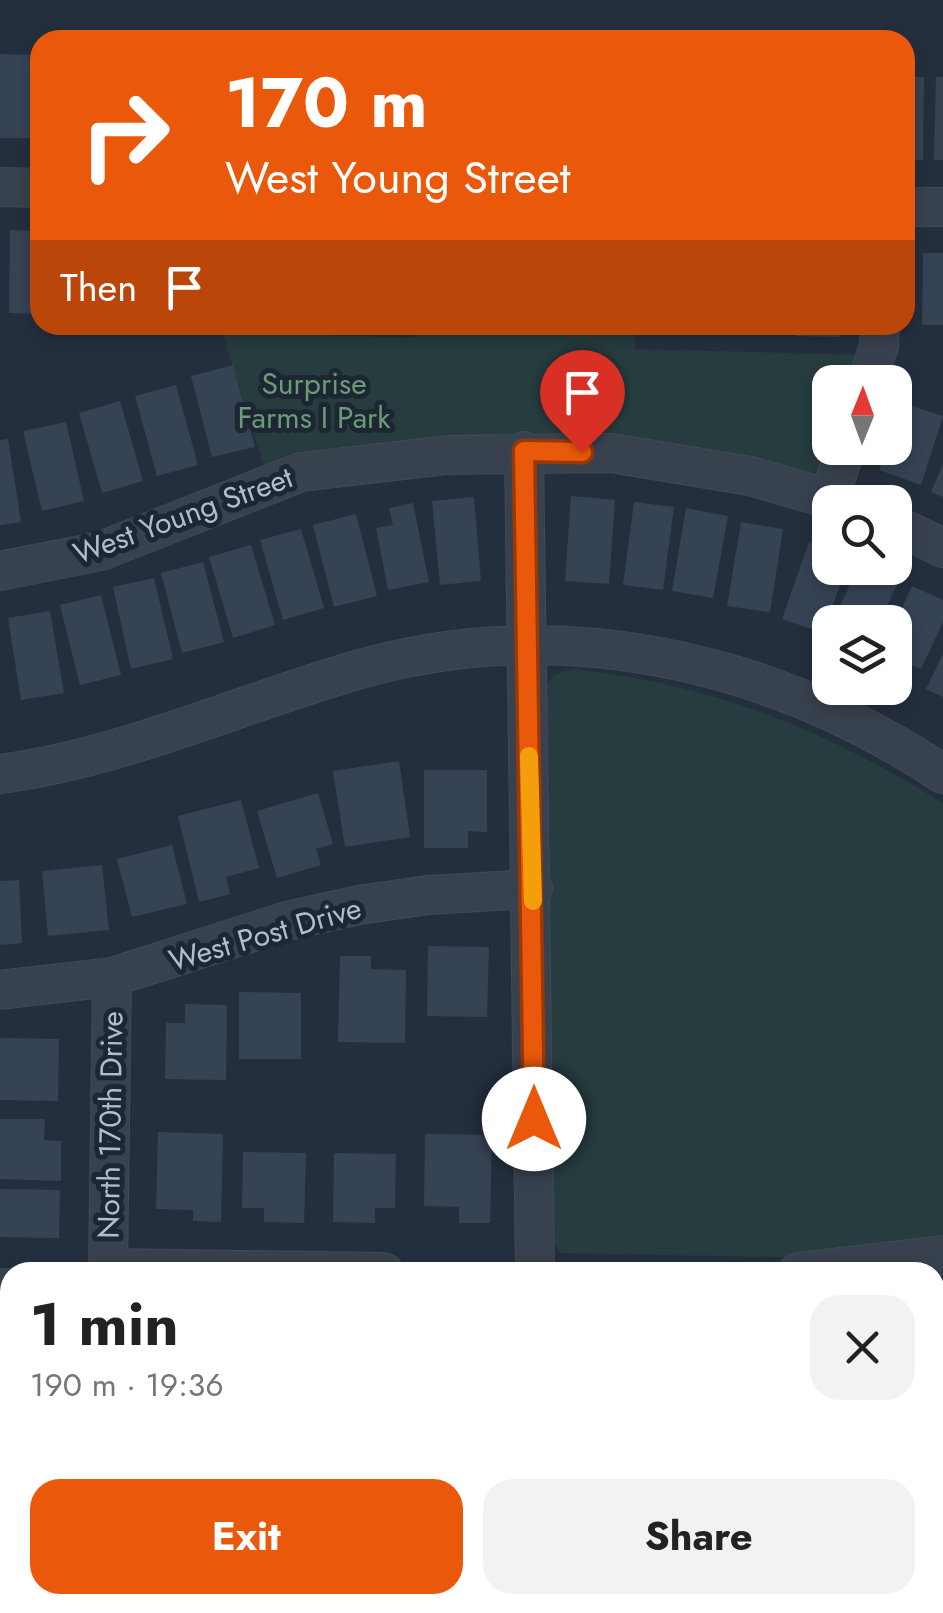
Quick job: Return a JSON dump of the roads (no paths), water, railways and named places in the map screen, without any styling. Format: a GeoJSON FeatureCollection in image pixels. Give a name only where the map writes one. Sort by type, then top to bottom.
{"type":"FeatureCollection","features":[{"type":"Feature","properties":{"kind":"street"},"geometry":{"type":"LineString","coordinates":[[0,186],[30,188]]}},
{"type":"Feature","properties":{"kind":"street"},"geometry":{"type":"LineString","coordinates":[[915,207],[943,208]]}},
{"type":"Feature","properties":{"kind":"street"},"geometry":{"type":"LineString","coordinates":[[873,365],[880,335]]}},
{"type":"Feature","properties":{"kind":"street"},"geometry":{"type":"LineString","coordinates":[[524,451],[533,890],[535,1262]]}},
{"type":"Feature","properties":{"kind":"street","name":"West Young Street"},"geometry":{"type":"LineString","coordinates":[[0,572],[101,552],[301,472],[524,451],[610,453],[679,462],[812,495]]}},
{"type":"Feature","properties":{"kind":"street"},"geometry":{"type":"LineString","coordinates":[[912,533],[943,548]]}},
{"type":"Feature","properties":{"kind":"street"},"geometry":{"type":"LineString","coordinates":[[0,774],[110,748],[390,661],[527,644],[622,649],[726,671],[848,718],[943,774]]}},
{"type":"Feature","properties":{"kind":"street","name":"West Post Drive"},"geometry":{"type":"LineString","coordinates":[[0,990],[112,977],[286,921],[359,905],[428,895],[533,890]]}},
{"type":"Feature","properties":{"kind":"street","name":"North 170th Drive"},"geometry":{"type":"LineString","coordinates":[[108,1262],[112,977]]}},
{"type":"Feature","properties":{"kind":"street"},"geometry":{"type":"LineString","coordinates":[[889,1262],[943,1256]]}},
{"type":"Feature","properties":{"kind":"park label","name":"Surprise Farms I Park"},"geometry":{"type":"Point","coordinates":[314,400]}}]}
